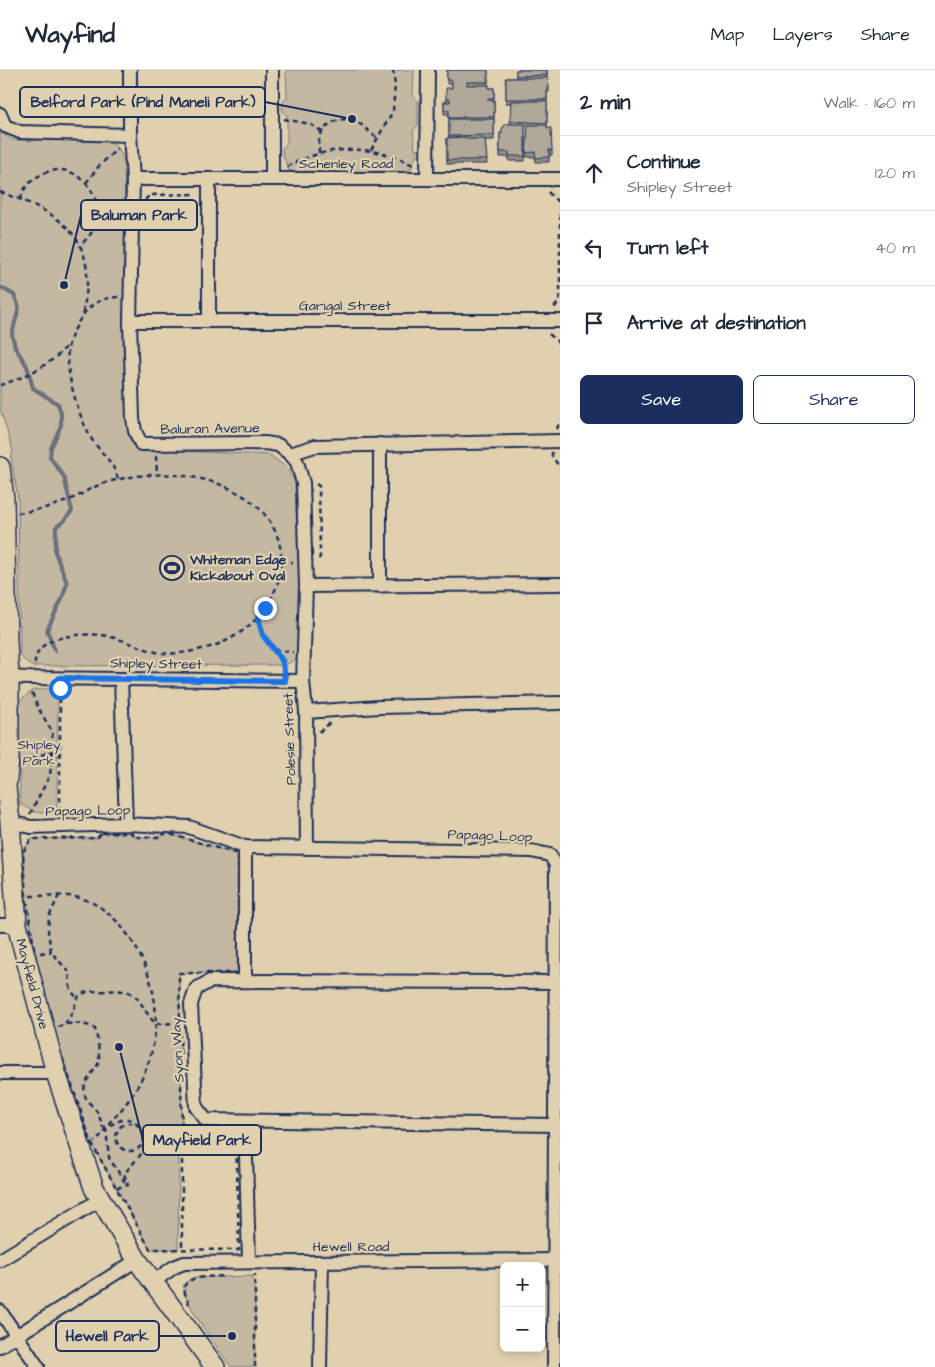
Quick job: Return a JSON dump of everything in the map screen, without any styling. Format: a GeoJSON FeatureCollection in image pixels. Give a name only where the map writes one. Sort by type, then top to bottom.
{"type":"FeatureCollection","features":[{"type":"Feature","properties":{"kind":"street","name":"Baluran Avenue"},"geometry":{"type":"LineString","coordinates":[[130,70],[130,135],[133,179],[130,321],[135,431],[141,444],[265,442],[278,445],[290,454]]}},
{"type":"Feature","properties":{"kind":"street"},"geometry":{"type":"LineString","coordinates":[[272,70],[272,179]]}},
{"type":"Feature","properties":{"kind":"street"},"geometry":{"type":"LineString","coordinates":[[427,178],[428,70]]}},
{"type":"Feature","properties":{"kind":"street"},"geometry":{"type":"LineString","coordinates":[[0,114],[5,126],[20,132],[130,135]]}},
{"type":"Feature","properties":{"kind":"street","name":"Schenley Road"},"geometry":{"type":"LineString","coordinates":[[133,179],[427,178],[560,180]]}},
{"type":"Feature","properties":{"kind":"street"},"geometry":{"type":"LineString","coordinates":[[208,321],[209,179]]}},
{"type":"Feature","properties":{"kind":"street","name":"Garigal Street"},"geometry":{"type":"LineString","coordinates":[[130,321],[560,321]]}},
{"type":"Feature","properties":{"kind":"street"},"geometry":{"type":"LineString","coordinates":[[290,454],[315,446],[560,440]]}},
{"type":"Feature","properties":{"kind":"street"},"geometry":{"type":"LineString","coordinates":[[380,444],[380,586]]}},
{"type":"Feature","properties":{"kind":"street","name":"Polesie Street"},"geometry":{"type":"LineString","coordinates":[[290,454],[297,462],[303,483],[306,586],[303,681],[306,712],[307,848]]}},
{"type":"Feature","properties":{"kind":"street","name":"Mayfield Drive"},"geometry":{"type":"LineString","coordinates":[[0,467],[6,504],[3,641],[9,677],[9,761],[3,787],[18,818],[8,925],[94,1188],[137,1260],[215,1367]]}},
{"type":"Feature","properties":{"kind":"street"},"geometry":{"type":"LineString","coordinates":[[306,586],[560,584]]}},
{"type":"Feature","properties":{"kind":"street","name":"Shipley Street"},"geometry":{"type":"LineString","coordinates":[[9,677],[303,681]]}},
{"type":"Feature","properties":{"kind":"street"},"geometry":{"type":"LineString","coordinates":[[121,679],[126,824]]}},
{"type":"Feature","properties":{"kind":"street"},"geometry":{"type":"LineString","coordinates":[[306,712],[379,707],[560,703]]}},
{"type":"Feature","properties":{"kind":"street","name":"Papago Loop"},"geometry":{"type":"LineString","coordinates":[[18,818],[31,825],[126,824],[189,827],[244,847],[531,851],[550,855],[556,866],[554,1367]]}},
{"type":"Feature","properties":{"kind":"street"},"geometry":{"type":"LineString","coordinates":[[244,847],[244,980]]}},
{"type":"Feature","properties":{"kind":"street","name":"Syon Way"},"geometry":{"type":"LineString","coordinates":[[555,1125],[206,1120],[196,1107],[191,1004],[196,989],[210,981],[556,982]]}},
{"type":"Feature","properties":{"kind":"street"},"geometry":{"type":"LineString","coordinates":[[0,1073],[56,1073]]}},
{"type":"Feature","properties":{"kind":"street"},"geometry":{"type":"LineString","coordinates":[[245,1121],[248,1269]]}},
{"type":"Feature","properties":{"kind":"street"},"geometry":{"type":"LineString","coordinates":[[0,1260],[101,1199]]}},
{"type":"Feature","properties":{"kind":"street"},"geometry":{"type":"LineString","coordinates":[[0,1346],[137,1260]]}},
{"type":"Feature","properties":{"kind":"street","name":"Hewell Road"},"geometry":{"type":"LineString","coordinates":[[153,1282],[174,1267],[184,1263],[248,1269],[322,1262],[555,1260]]}},
{"type":"Feature","properties":{"kind":"street"},"geometry":{"type":"LineString","coordinates":[[320,1367],[322,1262]]}},
{"type":"Feature","properties":{"kind":"street"},"geometry":{"type":"LineString","coordinates":[[0,1311],[38,1367]]}},
{"type":"Feature","properties":{"kind":"path"},"geometry":{"type":"LineString","coordinates":[[371,150],[393,111],[395,85],[393,70]]}},
{"type":"Feature","properties":{"kind":"path"},"geometry":{"type":"LineString","coordinates":[[285,126],[284,117],[310,124],[322,132]]}},
{"type":"Feature","properties":{"kind":"path"},"geometry":{"type":"LineString","coordinates":[[319,153],[319,141],[322,132],[334,122],[342,119],[351,119],[358,122],[371,135],[378,138]]}},
{"type":"Feature","properties":{"kind":"path"},"geometry":{"type":"LineString","coordinates":[[86,183],[99,166],[118,148]]}},
{"type":"Feature","properties":{"kind":"path"},"geometry":{"type":"LineString","coordinates":[[282,161],[287,167],[307,156],[319,153],[335,150],[371,150],[400,158],[414,166]]}},
{"type":"Feature","properties":{"kind":"path"},"geometry":{"type":"LineString","coordinates":[[21,199],[22,192],[26,186],[41,175],[51,172],[61,170],[71,173],[86,183],[97,203],[99,213],[94,229],[80,246]]}},
{"type":"Feature","properties":{"kind":"path"},"geometry":{"type":"LineString","coordinates":[[545,189],[560,204],[560,296],[556,306],[548,313]]}},
{"type":"Feature","properties":{"kind":"path"},"geometry":{"type":"LineString","coordinates":[[0,192],[49,212],[59,220],[80,246],[87,274],[83,314],[67,351],[70,373],[81,416],[91,439],[111,462],[118,479]]}},
{"type":"Feature","properties":{"kind":"path"},"geometry":{"type":"LineString","coordinates":[[143,202],[150,195],[197,194],[201,199],[209,199]]}},
{"type":"Feature","properties":{"kind":"path"},"geometry":{"type":"LineString","coordinates":[[83,314],[98,301],[105,298],[124,297]]}},
{"type":"Feature","properties":{"kind":"path"},"geometry":{"type":"LineString","coordinates":[[0,385],[32,372],[59,355],[69,343]]}},
{"type":"Feature","properties":{"kind":"path"},"geometry":{"type":"LineString","coordinates":[[156,452],[157,474]]}},
{"type":"Feature","properties":{"kind":"path"},"geometry":{"type":"LineString","coordinates":[[552,452],[552,456],[560,468]]}},
{"type":"Feature","properties":{"kind":"path"},"geometry":{"type":"LineString","coordinates":[[6,504],[49,508],[76,497],[97,485],[134,475],[157,474],[207,480],[228,487],[248,500],[270,520],[278,535],[282,562],[276,591],[258,618],[234,637],[211,647],[189,652],[168,653],[152,651],[111,636],[73,636],[46,644],[38,652],[33,670]]}},
{"type":"Feature","properties":{"kind":"path"},"geometry":{"type":"LineString","coordinates":[[314,479],[319,486],[320,557],[315,563]]}},
{"type":"Feature","properties":{"kind":"path"},"geometry":{"type":"LineString","coordinates":[[258,618],[263,635],[283,662],[285,681]]}},
{"type":"Feature","properties":{"kind":"path"},"geometry":{"type":"LineString","coordinates":[[274,650],[293,652]]}},
{"type":"Feature","properties":{"kind":"path"},"geometry":{"type":"LineString","coordinates":[[60,678],[60,818]]}},
{"type":"Feature","properties":{"kind":"path"},"geometry":{"type":"LineString","coordinates":[[30,687],[38,708],[52,732],[53,751],[50,775],[23,852],[26,896],[35,954],[52,1030],[92,1144],[150,1249],[239,1250],[236,1134],[182,1133]]}},
{"type":"Feature","properties":{"kind":"path"},"geometry":{"type":"LineString","coordinates":[[318,734],[327,724],[332,722],[332,710]]}},
{"type":"Feature","properties":{"kind":"path"},"geometry":{"type":"LineString","coordinates":[[9,761],[25,761],[53,751]]}},
{"type":"Feature","properties":{"kind":"path"},"geometry":{"type":"LineString","coordinates":[[18,818],[31,825],[98,838],[102,833],[131,832],[135,837],[160,837],[166,833],[238,854],[238,973],[179,973],[182,1250],[184,1263]]}},
{"type":"Feature","properties":{"kind":"path"},"geometry":{"type":"LineString","coordinates":[[26,896],[59,895],[79,898],[107,912],[125,931],[137,949],[150,977],[155,996],[156,1024],[142,1080],[123,1109],[92,1144]]}},
{"type":"Feature","properties":{"kind":"path"},"geometry":{"type":"LineString","coordinates":[[59,895],[47,924],[51,952],[70,973],[68,984],[77,998]]}},
{"type":"Feature","properties":{"kind":"path"},"geometry":{"type":"LineString","coordinates":[[35,954],[51,952]]}},
{"type":"Feature","properties":{"kind":"path"},"geometry":{"type":"LineString","coordinates":[[65,1024],[71,1015],[77,998],[81,994],[91,990],[107,991],[112,989],[129,991],[138,997],[156,1024]]}},
{"type":"Feature","properties":{"kind":"path"},"geometry":{"type":"LineString","coordinates":[[52,1030],[72,1023],[90,1026],[95,1029],[101,1057],[91,1074],[84,1092],[86,1099],[100,1117],[103,1127],[106,1127],[109,1158],[128,1185]]}},
{"type":"Feature","properties":{"kind":"path"},"geometry":{"type":"LineString","coordinates":[[156,1024],[180,1023]]}},
{"type":"Feature","properties":{"kind":"path"},"geometry":{"type":"LineString","coordinates":[[106,1127],[126,1119],[131,1120],[140,1127],[146,1141],[142,1152],[124,1174],[128,1185]]}},
{"type":"Feature","properties":{"kind":"path"},"geometry":{"type":"LineString","coordinates":[[130,1123],[139,1128],[144,1138],[136,1149],[127,1150],[119,1146],[116,1133],[122,1125],[130,1123]]}},
{"type":"Feature","properties":{"kind":"path"},"geometry":{"type":"LineString","coordinates":[[116,1188],[128,1185]]}},
{"type":"Feature","properties":{"kind":"path"},"geometry":{"type":"LineString","coordinates":[[248,1269],[256,1274],[255,1367]]}},
{"type":"Feature","properties":{"kind":"path"},"geometry":{"type":"LineString","coordinates":[[189,1305],[184,1288],[187,1281],[192,1278],[228,1276]]}},
{"type":"Feature","properties":{"kind":"green space"},"geometry":{"type":"Polygon","coordinates":[[[286,70],[414,70],[413,95],[418,102],[418,125],[413,131],[415,149],[418,150],[411,169],[403,172],[296,173],[289,170],[282,148],[287,143],[287,116],[282,110],[283,102],[287,97],[286,70]]]}},
{"type":"Feature","properties":{"kind":"green space"},"geometry":{"type":"Polygon","coordinates":[[[0,132],[12,140],[105,141],[113,144],[120,151],[124,162],[130,440],[140,449],[270,455],[287,468],[295,482],[302,656],[285,665],[31,666],[20,656],[18,498],[11,458],[13,451],[0,408],[0,132]]]}},
{"type":"Feature","properties":{"kind":"green space","name":"Shipley Park"},"geometry":{"type":"Polygon","coordinates":[[[58,688],[57,814],[34,812],[20,804],[19,702],[33,690],[58,688]]]}},
{"type":"Feature","properties":{"kind":"green space"},"geometry":{"type":"Polygon","coordinates":[[[102,833],[131,833],[135,837],[160,837],[166,833],[238,854],[238,973],[179,973],[182,1133],[179,1157],[178,1249],[150,1249],[92,1144],[53,1030],[35,954],[26,896],[23,852],[31,839],[97,838],[102,833]]]}},
{"type":"Feature","properties":{"kind":"green space"},"geometry":{"type":"Polygon","coordinates":[[[253,1276],[255,1367],[231,1367],[195,1315],[185,1294],[184,1287],[192,1278],[253,1276]]]}},
{"type":"Feature","properties":{"kind":"building"},"geometry":{"type":"Polygon","coordinates":[[[447,70],[488,70],[488,82],[467,82],[467,85],[489,85],[489,88],[494,88],[494,98],[488,98],[488,100],[494,100],[494,117],[449,118],[449,110],[444,110],[444,102],[450,102],[450,99],[446,99],[446,88],[452,88],[452,80],[447,80],[447,70]]]}},
{"type":"Feature","properties":{"kind":"building"},"geometry":{"type":"Polygon","coordinates":[[[516,70],[547,70],[547,75],[516,76],[516,70]]]}},
{"type":"Feature","properties":{"kind":"building"},"geometry":{"type":"Polygon","coordinates":[[[506,78],[548,78],[547,99],[506,99],[506,78]]]}},
{"type":"Feature","properties":{"kind":"building"},"geometry":{"type":"Polygon","coordinates":[[[511,101],[547,101],[547,123],[510,121],[511,101]]]}},
{"type":"Feature","properties":{"kind":"building"},"geometry":{"type":"Polygon","coordinates":[[[449,119],[494,119],[494,135],[449,136],[449,119]]]}},
{"type":"Feature","properties":{"kind":"building"},"geometry":{"type":"Polygon","coordinates":[[[505,124],[525,124],[525,156],[509,156],[509,152],[500,152],[500,133],[502,133],[502,128],[505,124]]]}},
{"type":"Feature","properties":{"kind":"building"},"geometry":{"type":"Polygon","coordinates":[[[528,125],[547,125],[547,128],[551,128],[552,151],[549,150],[549,157],[536,158],[535,152],[526,153],[528,125]]]}},
{"type":"Feature","properties":{"kind":"building"},"geometry":{"type":"Polygon","coordinates":[[[466,137],[466,139],[485,139],[487,160],[447,160],[447,138],[466,137]]]}},
{"type":"Feature","properties":{"kind":"waterway"},"geometry":{"type":"LineString","coordinates":[[0,287],[14,295],[19,307],[12,334],[15,347],[27,366],[33,388],[58,404],[61,413],[61,425],[51,448],[50,457],[64,477],[72,511],[56,527],[55,552],[67,583],[62,599],[47,630],[55,651]]}},
{"type":"Feature","properties":{"kind":"place","name":"Belford Park (Pind Maneli Park)"},"geometry":{"type":"Point","coordinates":[352,119]}},
{"type":"Feature","properties":{"kind":"place","name":"Baluman Park"},"geometry":{"type":"Point","coordinates":[64,285]}},
{"type":"Feature","properties":{"kind":"place","name":"Whiteman Edge Kickabout Oval"},"geometry":{"type":"Point","coordinates":[172,568]}},
{"type":"Feature","properties":{"kind":"place","name":"Mayfield Park"},"geometry":{"type":"Point","coordinates":[119,1047]}},
{"type":"Feature","properties":{"kind":"place","name":"Hewell Park"},"geometry":{"type":"Point","coordinates":[232,1336]}},
{"type":"Feature","properties":{"kind":"route"},"geometry":{"type":"LineString","coordinates":[[60,688],[60,678],[285,681],[283,662],[267,642],[260,626],[258,618],[265,608]]}}]}
